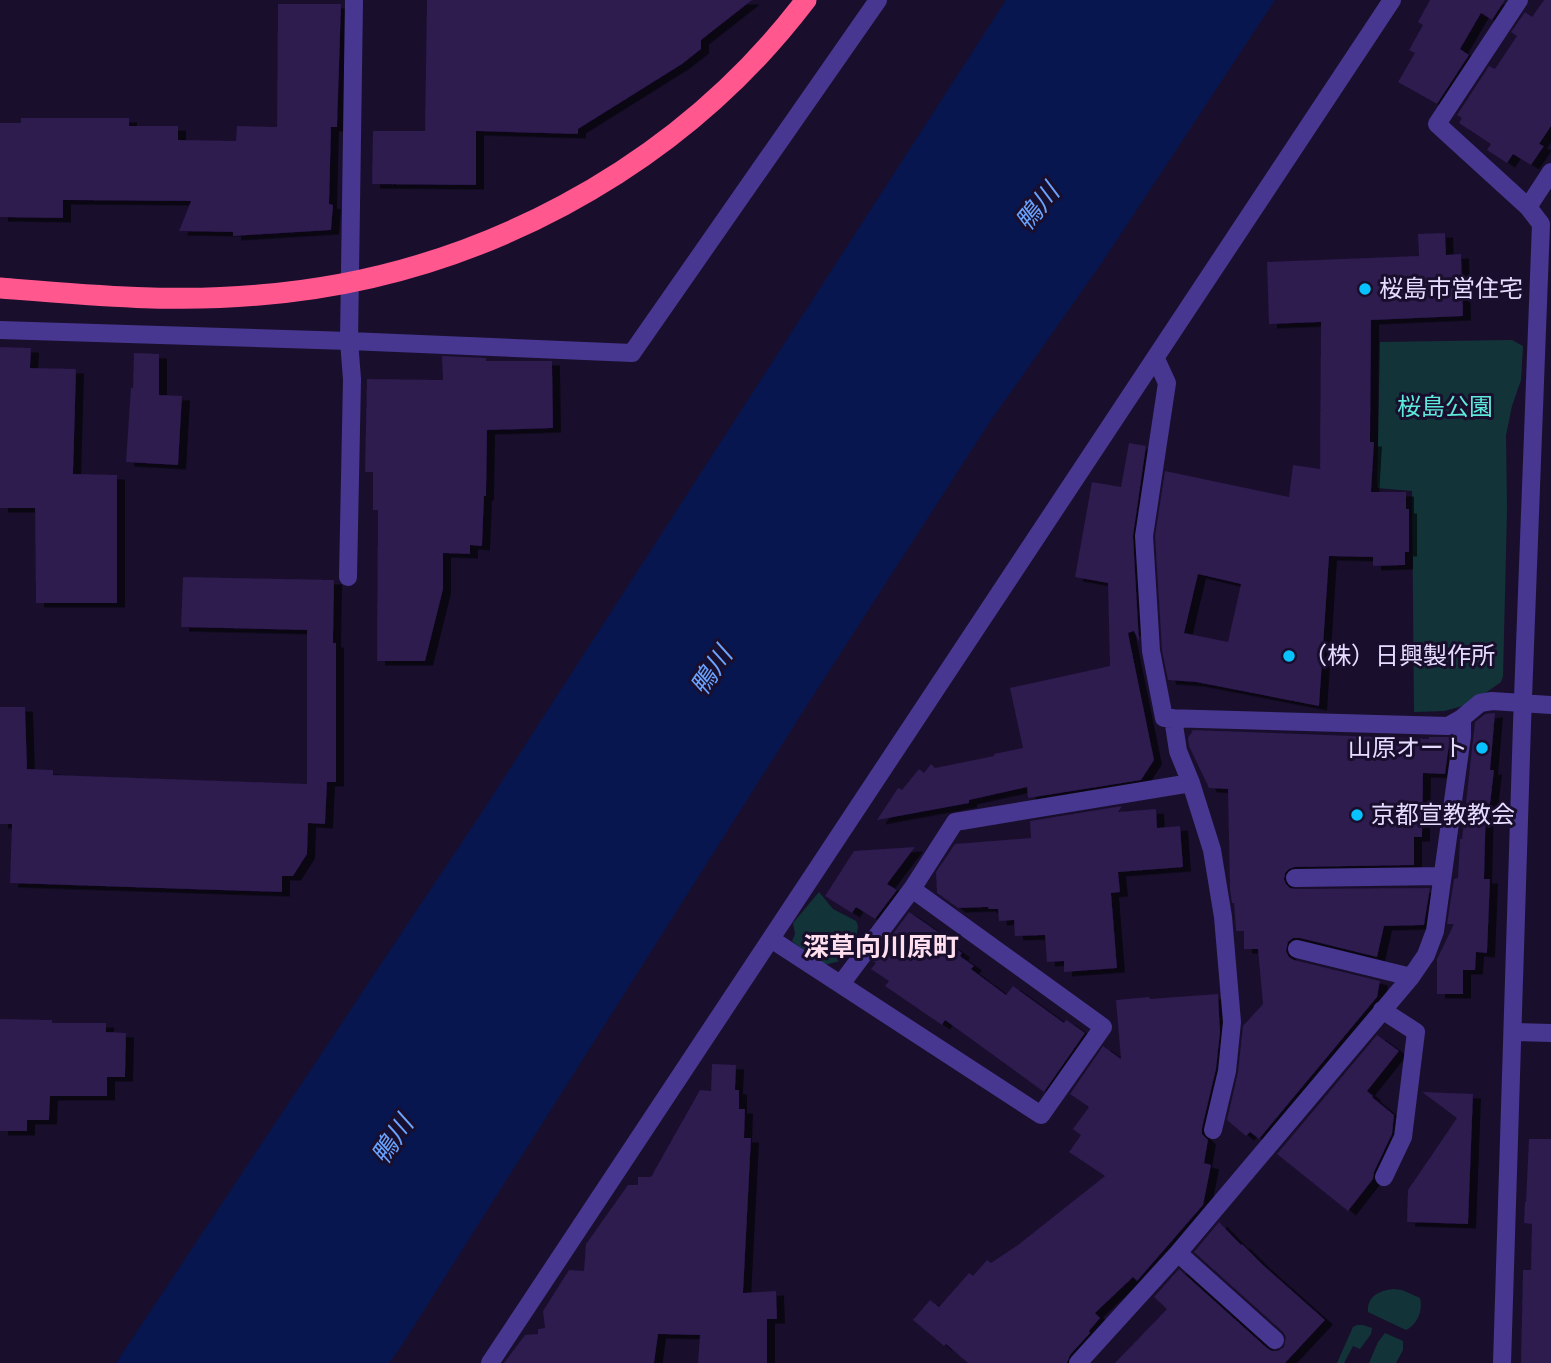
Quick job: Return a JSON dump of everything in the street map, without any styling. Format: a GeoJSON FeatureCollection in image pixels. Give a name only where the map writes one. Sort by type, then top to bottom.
{"type":"FeatureCollection","features":[{"type":"Feature","properties":{"kind":"highway"},"geometry":{"type":"LineString","coordinates":[[0,288],[99,296],[258,296],[335,286],[412,268],[487,241],[556,210],[626,169],[687,125],[736,80],[787,26],[806,0]]}},
{"type":"Feature","properties":{"kind":"street"},"geometry":{"type":"LineString","coordinates":[[348,577],[355,0]]}},
{"type":"Feature","properties":{"kind":"street"},"geometry":{"type":"LineString","coordinates":[[0,330],[632,353],[878,0]]}},
{"type":"Feature","properties":{"kind":"street"},"geometry":{"type":"LineString","coordinates":[[490,1363],[1392,0]]}},
{"type":"Feature","properties":{"kind":"street"},"geometry":{"type":"LineString","coordinates":[[1502,1363],[1523,704],[1545,288],[1541,224],[1528,206],[1437,124],[1519,0]]}},
{"type":"Feature","properties":{"kind":"street"},"geometry":{"type":"LineString","coordinates":[[1528,206],[1551,172]]}},
{"type":"Feature","properties":{"kind":"street"},"geometry":{"type":"LineString","coordinates":[[1156,359],[1167,383],[1144,536],[1151,650],[1164,718],[1448,726],[1480,703],[1492,701],[1551,705]]}},
{"type":"Feature","properties":{"kind":"street"},"geometry":{"type":"LineString","coordinates":[[1173,718],[1178,751],[1212,850],[1223,917],[1232,1022],[1227,1071],[1213,1130]]}},
{"type":"Feature","properties":{"kind":"street"},"geometry":{"type":"LineString","coordinates":[[1078,1363],[1178,1252],[1426,955],[1434,931],[1462,736],[1462,718]]}},
{"type":"Feature","properties":{"kind":"street"},"geometry":{"type":"LineString","coordinates":[[841,984],[912,889],[955,822],[1191,783]]}},
{"type":"Feature","properties":{"kind":"street"},"geometry":{"type":"LineString","coordinates":[[1295,878],[1442,876]]}},
{"type":"Feature","properties":{"kind":"street"},"geometry":{"type":"LineString","coordinates":[[771,939],[1041,1115],[1103,1027],[912,889]]}},
{"type":"Feature","properties":{"kind":"street"},"geometry":{"type":"LineString","coordinates":[[1297,949],[1411,976]]}},
{"type":"Feature","properties":{"kind":"street"},"geometry":{"type":"LineString","coordinates":[[1382,1010],[1416,1032],[1403,1137],[1384,1177]]}},
{"type":"Feature","properties":{"kind":"street"},"geometry":{"type":"LineString","coordinates":[[1513,1032],[1551,1032]]}},
{"type":"Feature","properties":{"kind":"street"},"geometry":{"type":"LineString","coordinates":[[1178,1252],[1275,1340]]}},
{"type":"Feature","properties":{"kind":"green space","name":"桜島公園"},"geometry":{"type":"Polygon","coordinates":[[[1512,340],[1523,346],[1521,380],[1506,435],[1503,676],[1501,682],[1470,704],[1444,711],[1414,712],[1412,491],[1377,488],[1380,342],[1512,340]]]}},
{"type":"Feature","properties":{"kind":"green space"},"geometry":{"type":"Polygon","coordinates":[[[819,892],[833,909],[856,921],[858,926],[855,944],[844,960],[824,965],[792,941],[795,934],[793,923],[819,892]]]}},
{"type":"Feature","properties":{"kind":"green space"},"geometry":{"type":"Polygon","coordinates":[[[1393,1289],[1420,1298],[1419,1316],[1406,1330],[1368,1312],[1368,1306],[1375,1295],[1393,1289]]]}},
{"type":"Feature","properties":{"kind":"green space"},"geometry":{"type":"Polygon","coordinates":[[[1357,1325],[1372,1328],[1371,1334],[1360,1349],[1353,1346],[1344,1363],[1337,1363],[1353,1327],[1357,1325]]]}},
{"type":"Feature","properties":{"kind":"green space"},"geometry":{"type":"Polygon","coordinates":[[[1385,1333],[1403,1341],[1403,1350],[1396,1363],[1369,1363],[1378,1342],[1385,1333]]]}},
{"type":"Feature","properties":{"kind":"water","name":"鴨川"},"geometry":{"type":"Polygon","coordinates":[[[1006,0],[1275,0],[1103,261],[989,423],[389,1363],[116,1363],[484,809],[1006,0]]]}},
{"type":"Feature","properties":{"kind":"building"},"geometry":{"type":"Polygon","coordinates":[[[427,0],[752,0],[701,40],[701,49],[682,64],[578,129],[578,134],[476,131],[476,185],[372,184],[373,131],[425,131],[427,0]]]}},
{"type":"Feature","properties":{"kind":"building"},"geometry":{"type":"Polygon","coordinates":[[[1430,0],[1505,0],[1492,20],[1481,13],[1460,49],[1469,55],[1437,104],[1398,82],[1415,53],[1409,50],[1423,25],[1418,22],[1430,0]]]}},
{"type":"Feature","properties":{"kind":"building"},"geometry":{"type":"Polygon","coordinates":[[[1544,0],[1551,0],[1551,126],[1539,144],[1544,146],[1531,165],[1513,154],[1507,163],[1487,150],[1491,144],[1459,123],[1462,118],[1457,115],[1489,66],[1495,69],[1517,36],[1511,32],[1525,12],[1532,17],[1544,0]]]}},
{"type":"Feature","properties":{"kind":"building"},"geometry":{"type":"Polygon","coordinates":[[[278,4],[341,4],[337,127],[331,127],[331,230],[233,236],[233,232],[179,231],[191,201],[63,200],[63,218],[0,217],[0,123],[21,123],[21,118],[129,118],[129,126],[178,126],[178,140],[236,141],[237,126],[277,127],[278,4]]]}},
{"type":"Feature","properties":{"kind":"building"},"geometry":{"type":"Polygon","coordinates":[[[1445,233],[1446,255],[1461,254],[1463,316],[1371,320],[1370,442],[1374,442],[1371,492],[1406,492],[1406,509],[1409,509],[1409,552],[1405,552],[1405,565],[1373,566],[1373,557],[1329,556],[1319,706],[1196,682],[1168,680],[1162,650],[1155,536],[1165,471],[1289,497],[1293,465],[1320,469],[1321,322],[1269,324],[1267,262],[1419,256],[1418,234],[1445,233]],[[1198,574],[1184,633],[1228,642],[1241,584],[1198,574]]]}},
{"type":"Feature","properties":{"kind":"building"},"geometry":{"type":"Polygon","coordinates":[[[0,347],[31,348],[30,368],[76,369],[73,474],[117,475],[117,603],[36,603],[35,508],[0,508],[0,347]]]}},
{"type":"Feature","properties":{"kind":"building"},"geometry":{"type":"Polygon","coordinates":[[[134,353],[159,354],[159,395],[182,396],[178,465],[126,462],[134,353]]]}},
{"type":"Feature","properties":{"kind":"building"},"geometry":{"type":"Polygon","coordinates":[[[442,356],[486,358],[486,361],[552,361],[553,428],[487,430],[482,546],[470,545],[470,554],[443,553],[443,589],[425,661],[377,661],[378,510],[373,510],[373,472],[365,472],[367,379],[443,380],[442,356]]]}},
{"type":"Feature","properties":{"kind":"building"},"geometry":{"type":"Polygon","coordinates":[[[1129,443],[1146,446],[1133,536],[1139,642],[1134,631],[1128,633],[1154,760],[1141,780],[1028,798],[1027,787],[969,800],[969,803],[877,820],[898,788],[902,790],[919,769],[924,773],[931,764],[935,768],[1023,748],[1010,688],[1110,666],[1108,583],[1075,577],[1092,482],[1121,487],[1129,443]]]}},
{"type":"Feature","properties":{"kind":"building"},"geometry":{"type":"Polygon","coordinates":[[[183,577],[334,580],[336,782],[327,782],[325,824],[308,823],[307,854],[293,876],[282,876],[282,892],[10,883],[12,824],[0,824],[0,707],[25,707],[27,769],[53,770],[53,775],[307,784],[307,630],[181,627],[183,577]]]}},
{"type":"Feature","properties":{"kind":"building"},"geometry":{"type":"Polygon","coordinates":[[[1495,713],[1490,770],[1494,770],[1490,804],[1486,803],[1484,879],[1490,879],[1487,953],[1476,952],[1475,970],[1463,970],[1463,994],[1437,994],[1437,959],[1454,924],[1447,924],[1454,879],[1458,878],[1460,839],[1475,722],[1485,714],[1495,713]]]}},
{"type":"Feature","properties":{"kind":"building"},"geometry":{"type":"Polygon","coordinates":[[[1193,730],[1429,739],[1450,737],[1445,774],[1423,773],[1422,837],[1414,837],[1414,865],[1295,867],[1285,873],[1286,884],[1295,889],[1430,888],[1424,925],[1384,926],[1377,957],[1300,938],[1293,938],[1288,942],[1286,951],[1294,960],[1380,981],[1377,997],[1259,1139],[1250,1132],[1246,1136],[1227,1120],[1238,1072],[1243,1026],[1263,1004],[1258,949],[1244,949],[1244,931],[1236,931],[1230,890],[1228,789],[1209,788],[1189,746],[1188,738],[1193,730]]]}},
{"type":"Feature","properties":{"kind":"building"},"geometry":{"type":"Polygon","coordinates":[[[1122,806],[1118,812],[1156,809],[1157,828],[1180,826],[1183,867],[1118,872],[1120,892],[1111,893],[1117,968],[1064,972],[1064,961],[1047,962],[1045,935],[1015,936],[1014,920],[999,921],[998,909],[958,908],[937,893],[936,872],[955,844],[1031,838],[1030,821],[1122,806]]]}},
{"type":"Feature","properties":{"kind":"building"},"geometry":{"type":"Polygon","coordinates":[[[915,847],[887,884],[897,890],[875,919],[856,907],[852,913],[825,896],[854,851],[915,847]]]}},
{"type":"Feature","properties":{"kind":"building"},"geometry":{"type":"Polygon","coordinates":[[[909,912],[944,936],[943,939],[962,953],[960,956],[974,966],[971,969],[1006,995],[1013,986],[1064,1023],[1066,1020],[1085,1033],[1044,1092],[945,1020],[942,1025],[885,986],[889,981],[871,969],[876,963],[873,961],[909,912]]]}},
{"type":"Feature","properties":{"kind":"building"},"geometry":{"type":"Polygon","coordinates":[[[1218,994],[1220,1032],[1216,1069],[1202,1128],[1202,1134],[1208,1140],[1204,1163],[1211,1165],[1203,1205],[1137,1281],[1133,1277],[1095,1313],[1100,1318],[1070,1355],[1067,1363],[968,1363],[913,1320],[930,1300],[939,1307],[969,1273],[973,1276],[987,1260],[991,1263],[1018,1245],[1105,1176],[1069,1152],[1081,1135],[1073,1129],[1089,1107],[1070,1094],[1103,1046],[1121,1059],[1116,1000],[1218,994]]]}},
{"type":"Feature","properties":{"kind":"building"},"geometry":{"type":"Polygon","coordinates":[[[0,1019],[106,1023],[106,1032],[126,1033],[125,1077],[107,1077],[107,1096],[50,1096],[49,1120],[27,1120],[27,1131],[0,1131],[0,1019]]]}},
{"type":"Feature","properties":{"kind":"building"},"geometry":{"type":"Polygon","coordinates":[[[1377,1035],[1399,1051],[1367,1091],[1394,1115],[1392,1134],[1373,1179],[1348,1211],[1277,1154],[1377,1035]]]}},
{"type":"Feature","properties":{"kind":"building"},"geometry":{"type":"Polygon","coordinates":[[[712,1064],[736,1065],[735,1090],[739,1090],[739,1109],[745,1109],[744,1138],[751,1138],[743,1293],[776,1291],[777,1319],[767,1319],[767,1363],[698,1363],[700,1335],[658,1334],[654,1363],[504,1363],[525,1335],[538,1334],[538,1329],[545,1328],[543,1311],[569,1270],[584,1271],[586,1244],[628,1185],[638,1185],[638,1177],[651,1177],[700,1090],[711,1091],[712,1064]]]}},
{"type":"Feature","properties":{"kind":"building"},"geometry":{"type":"Polygon","coordinates":[[[1422,1092],[1473,1094],[1468,1224],[1407,1222],[1408,1190],[1457,1118],[1422,1092]]]}},
{"type":"Feature","properties":{"kind":"building"},"geometry":{"type":"Polygon","coordinates":[[[1529,1139],[1551,1139],[1551,1363],[1521,1363],[1523,1270],[1531,1270],[1532,1224],[1524,1223],[1529,1139]]]}},
{"type":"Feature","properties":{"kind":"building"},"geometry":{"type":"Polygon","coordinates":[[[1219,1222],[1325,1320],[1285,1363],[1115,1363],[1167,1309],[1154,1297],[1179,1269],[1267,1348],[1278,1351],[1284,1347],[1286,1337],[1283,1332],[1194,1252],[1219,1222]]]}},
{"type":"Feature","properties":{"kind":"place","name":"桜島市営住宅"},"geometry":{"type":"Point","coordinates":[1365,289]}},
{"type":"Feature","properties":{"kind":"place","name":"（株）日興製作所"},"geometry":{"type":"Point","coordinates":[1289,656]}},
{"type":"Feature","properties":{"kind":"place","name":"山原オート"},"geometry":{"type":"Point","coordinates":[1482,748]}},
{"type":"Feature","properties":{"kind":"place","name":"京都宣教教会"},"geometry":{"type":"Point","coordinates":[1357,815]}},
{"type":"Feature","properties":{"kind":"district","name":"深草向川原町"},"geometry":{"type":"Point","coordinates":[881,947]}}]}
